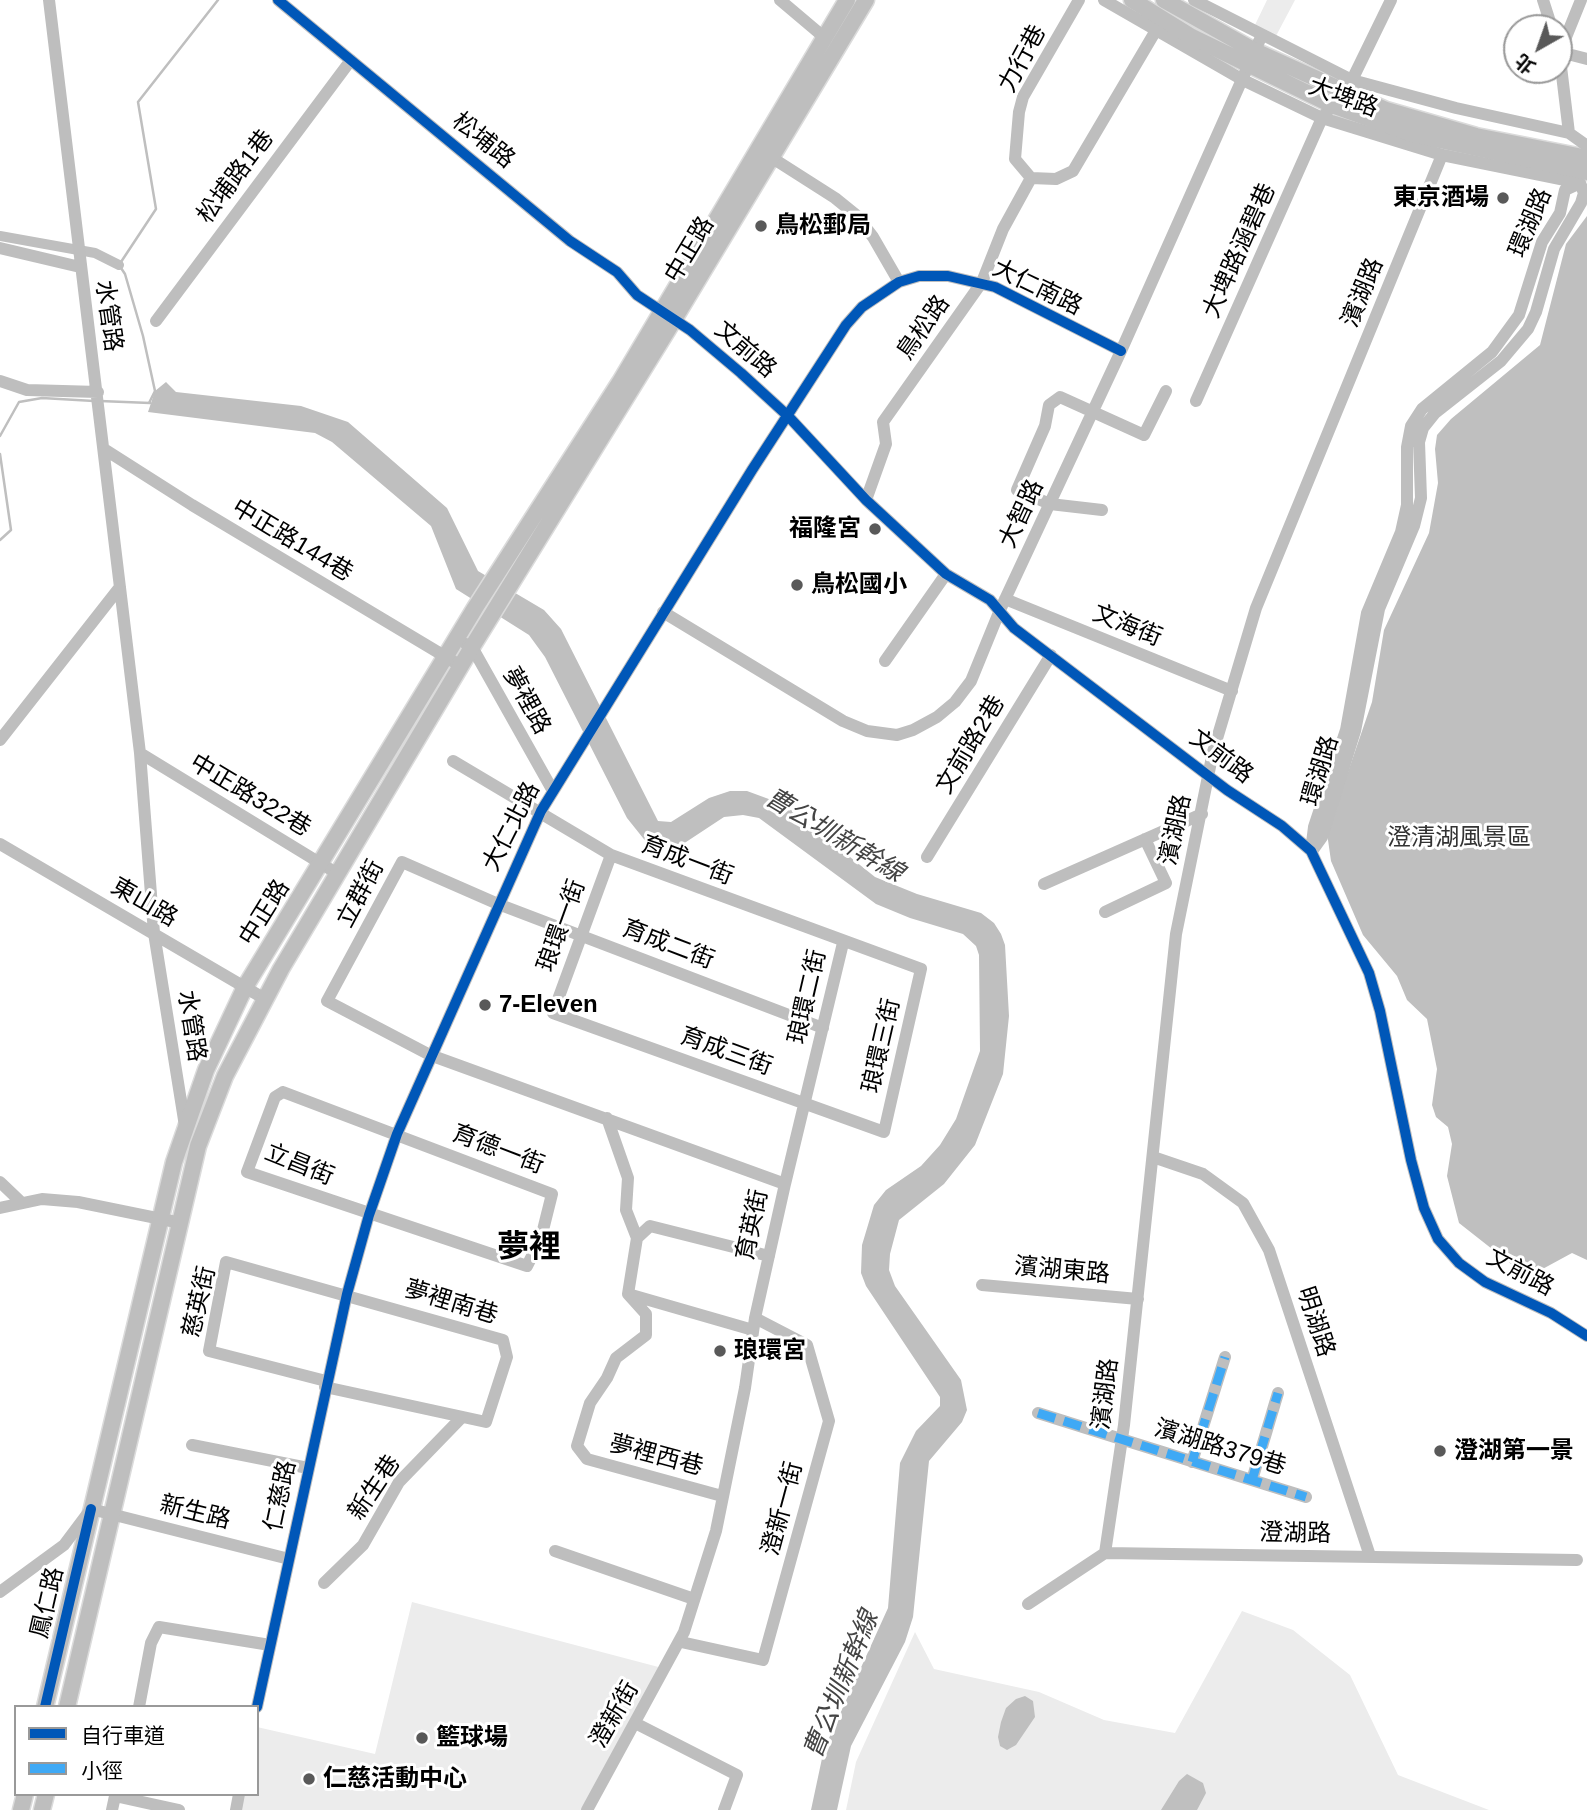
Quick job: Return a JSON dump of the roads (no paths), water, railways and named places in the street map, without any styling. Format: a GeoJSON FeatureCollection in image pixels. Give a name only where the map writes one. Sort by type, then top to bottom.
{"type":"FeatureCollection","features":[{"type":"Feature","properties":{"kind":"main road","name":"中正路"},"geometry":{"type":"LineString","coordinates":[[766,154],[847,0]]}},
{"type":"Feature","properties":{"kind":"main road","name":"中正路"},"geometry":{"type":"LineString","coordinates":[[169,1275],[198,1146],[225,1076],[265,999],[668,316],[766,154],[866,0]]}},
{"type":"Feature","properties":{"kind":"main road","name":"大埤路"},"geometry":{"type":"LineString","coordinates":[[1132,0],[1192,37],[1342,93],[1412,134],[1586,173]]}},
{"type":"Feature","properties":{"kind":"main road","name":"大埤路"},"geometry":{"type":"LineString","coordinates":[[1164,0],[1252,58]]}},
{"type":"Feature","properties":{"kind":"main road","name":"中正路"},"geometry":{"type":"LineString","coordinates":[[149,1267],[186,1126],[206,1070],[245,987],[475,608],[620,382],[668,316]]}},
{"type":"Feature","properties":{"kind":"main road","name":"鳳仁路"},"geometry":{"type":"LineString","coordinates":[[45,1705],[149,1267]]}},
{"type":"Feature","properties":{"kind":"main road","name":"鳳仁路"},"geometry":{"type":"LineString","coordinates":[[67,1705],[169,1275]]}},
{"type":"Feature","properties":{"kind":"street","name":"水管路"},"geometry":{"type":"LineString","coordinates":[[49,0],[140,753],[155,933],[186,1126]]}},
{"type":"Feature","properties":{"kind":"street","name":"松埔路"},"geometry":{"type":"LineString","coordinates":[[278,0],[570,241],[617,272],[637,295],[668,316]]}},
{"type":"Feature","properties":{"kind":"street"},"geometry":{"type":"LineString","coordinates":[[780,0],[825,38]]}},
{"type":"Feature","properties":{"kind":"street","name":"力行巷"},"geometry":{"type":"LineString","coordinates":[[1031,178],[1015,159],[1023,97],[1079,0]]}},
{"type":"Feature","properties":{"kind":"street","name":"大埤路"},"geometry":{"type":"LineString","coordinates":[[1104,0],[1156,32],[1252,58]]}},
{"type":"Feature","properties":{"kind":"street","name":"大埤路"},"geometry":{"type":"LineString","coordinates":[[1194,0],[1252,58],[1322,118],[1442,155],[1586,173]]}},
{"type":"Feature","properties":{"kind":"street","name":"大埤路涵碧巷"},"geometry":{"type":"LineString","coordinates":[[1196,401],[1322,118],[1342,93],[1391,0]]}},
{"type":"Feature","properties":{"kind":"street"},"geometry":{"type":"LineString","coordinates":[[1573,24],[1581,0]]}},
{"type":"Feature","properties":{"kind":"street"},"geometry":{"type":"LineString","coordinates":[[1031,178],[1056,179],[1073,171],[1156,32]]}},
{"type":"Feature","properties":{"kind":"street","name":"大智路"},"geometry":{"type":"LineString","coordinates":[[663,612],[843,721],[867,731],[897,735],[937,718],[956,702],[971,681],[1252,58]]}},
{"type":"Feature","properties":{"kind":"street","name":"松埔路1巷"},"geometry":{"type":"LineString","coordinates":[[156,321],[351,60]]}},
{"type":"Feature","properties":{"kind":"street"},"geometry":{"type":"LineString","coordinates":[[1563,84],[1569,133]]}},
{"type":"Feature","properties":{"kind":"street","name":"大埤路"},"geometry":{"type":"LineString","coordinates":[[1342,93],[1456,108],[1569,133],[1587,145]]}},
{"type":"Feature","properties":{"kind":"street"},"geometry":{"type":"LineString","coordinates":[[766,154],[835,198],[856,215],[873,237],[899,282]]}},
{"type":"Feature","properties":{"kind":"street","name":"濱湖路"},"geometry":{"type":"LineString","coordinates":[[1105,1553],[1122,1440],[1176,934],[1209,775],[1256,608],[1442,155]]}},
{"type":"Feature","properties":{"kind":"street","name":"環湖路"},"geometry":{"type":"LineString","coordinates":[[1471,377],[1519,315],[1542,242],[1560,213],[1565,190],[1586,173]]}},
{"type":"Feature","properties":{"kind":"street","name":"環湖路"},"geometry":{"type":"LineString","coordinates":[[1311,851],[1314,827],[1346,730],[1367,613],[1401,532],[1407,505],[1407,447],[1411,426],[1422,409],[1508,354],[1528,328],[1536,312],[1554,249],[1581,203],[1586,173]]}},
{"type":"Feature","properties":{"kind":"street","name":"鳥松路"},"geometry":{"type":"LineString","coordinates":[[866,500],[886,444],[883,422],[982,282],[1003,229],[1031,178]]}},
{"type":"Feature","properties":{"kind":"street"},"geometry":{"type":"LineString","coordinates":[[0,248],[80,264]]}},
{"type":"Feature","properties":{"kind":"street","name":"大仁南路"},"geometry":{"type":"LineString","coordinates":[[788,416],[846,325],[862,307],[899,282],[919,276],[948,276],[982,282],[1121,352]]}},
{"type":"Feature","properties":{"kind":"street","name":"文前路"},"geometry":{"type":"LineString","coordinates":[[668,316],[788,416],[866,500],[946,574],[1003,605],[1014,628],[1209,775],[1282,826],[1311,851],[1369,973],[1381,1011],[1411,1160],[1424,1208],[1438,1239],[1460,1264],[1485,1282],[1551,1313],[1587,1336]]}},
{"type":"Feature","properties":{"kind":"street"},"geometry":{"type":"LineString","coordinates":[[0,381],[27,390],[98,394]]}},
{"type":"Feature","properties":{"kind":"street"},"geometry":{"type":"LineString","coordinates":[[1102,510],[1050,504],[1017,490],[1045,426],[1049,405],[1060,397],[1144,435],[1166,391]]}},
{"type":"Feature","properties":{"kind":"street","name":"大仁北路"},"geometry":{"type":"LineString","coordinates":[[347,1294],[369,1215],[397,1134],[541,811],[788,416]]}},
{"type":"Feature","properties":{"kind":"street","name":"中正路144巷"},"geometry":{"type":"LineString","coordinates":[[104,449],[445,659],[461,666]]}},
{"type":"Feature","properties":{"kind":"street"},"geometry":{"type":"LineString","coordinates":[[885,661],[946,574]]}},
{"type":"Feature","properties":{"kind":"street"},"geometry":{"type":"LineString","coordinates":[[0,740],[120,587]]}},
{"type":"Feature","properties":{"kind":"street","name":"文海街"},"geometry":{"type":"LineString","coordinates":[[1003,605],[1232,691]]}},
{"type":"Feature","properties":{"kind":"street"},"geometry":{"type":"LineString","coordinates":[[456,639],[472,647]]}},
{"type":"Feature","properties":{"kind":"street","name":"夢裡路"},"geometry":{"type":"LineString","coordinates":[[472,647],[553,791]]}},
{"type":"Feature","properties":{"kind":"street","name":"文前路2巷"},"geometry":{"type":"LineString","coordinates":[[927,857],[1051,655]]}},
{"type":"Feature","properties":{"kind":"street","name":"中正路322巷"},"geometry":{"type":"LineString","coordinates":[[140,753],[338,874]]}},
{"type":"Feature","properties":{"kind":"street","name":"育成一街"},"geometry":{"type":"LineString","coordinates":[[453,761],[611,855],[843,943],[921,969]]}},
{"type":"Feature","properties":{"kind":"street"},"geometry":{"type":"LineString","coordinates":[[1044,884],[1202,814]]}},
{"type":"Feature","properties":{"kind":"street"},"geometry":{"type":"LineString","coordinates":[[1105,912],[1166,883],[1145,839]]}},
{"type":"Feature","properties":{"kind":"street","name":"東山路"},"geometry":{"type":"LineString","coordinates":[[0,844],[265,999]]}},
{"type":"Feature","properties":{"kind":"street","name":"琅環一街"},"geometry":{"type":"LineString","coordinates":[[553,1013],[611,855]]}},
{"type":"Feature","properties":{"kind":"street","name":"立群街"},"geometry":{"type":"LineString","coordinates":[[327,1001],[402,862],[498,904]]}},
{"type":"Feature","properties":{"kind":"street","name":"育成二街"},"geometry":{"type":"LineString","coordinates":[[498,904],[823,1028]]}},
{"type":"Feature","properties":{"kind":"street","name":"琅環二街"},"geometry":{"type":"LineString","coordinates":[[785,1184],[843,943]]}},
{"type":"Feature","properties":{"kind":"street","name":"琅環三街"},"geometry":{"type":"LineString","coordinates":[[884,1132],[921,969]]}},
{"type":"Feature","properties":{"kind":"street","name":"育英街"},"geometry":{"type":"LineString","coordinates":[[327,1001],[430,1055],[785,1184],[754,1324],[716,1531],[681,1642]]}},
{"type":"Feature","properties":{"kind":"street","name":"育成三街"},"geometry":{"type":"LineString","coordinates":[[553,1013],[884,1132]]}},
{"type":"Feature","properties":{"kind":"street","name":"立昌街"},"geometry":{"type":"LineString","coordinates":[[369,1215],[247,1172],[275,1097],[281,1093],[397,1134]]}},
{"type":"Feature","properties":{"kind":"street"},"geometry":{"type":"LineString","coordinates":[[607,1118],[628,1178],[626,1210],[637,1238],[628,1294],[754,1324]]}},
{"type":"Feature","properties":{"kind":"street","name":"育德一街"},"geometry":{"type":"LineString","coordinates":[[369,1215],[527,1266],[541,1238],[552,1194],[397,1134]]}},
{"type":"Feature","properties":{"kind":"street","name":"明湖路"},"geometry":{"type":"LineString","coordinates":[[1153,1157],[1203,1174],[1243,1203],[1269,1250],[1370,1556]]}},
{"type":"Feature","properties":{"kind":"street"},"geometry":{"type":"LineString","coordinates":[[0,1182],[22,1203]]}},
{"type":"Feature","properties":{"kind":"street"},"geometry":{"type":"LineString","coordinates":[[0,1208],[43,1199],[78,1202],[181,1223]]}},
{"type":"Feature","properties":{"kind":"street"},"geometry":{"type":"LineString","coordinates":[[637,1238],[650,1226],[769,1256]]}},
{"type":"Feature","properties":{"kind":"street","name":"慈英街"},"geometry":{"type":"LineString","coordinates":[[325,1384],[209,1351],[226,1262],[347,1294]]}},
{"type":"Feature","properties":{"kind":"street","name":"濱湖東路"},"geometry":{"type":"LineString","coordinates":[[982,1284],[1138,1299]]}},
{"type":"Feature","properties":{"kind":"street","name":"仁慈路"},"geometry":{"type":"LineString","coordinates":[[257,1705],[325,1384],[347,1294]]}},
{"type":"Feature","properties":{"kind":"street","name":"夢裡南巷"},"geometry":{"type":"LineString","coordinates":[[325,1384],[486,1422],[507,1357],[503,1339],[347,1294]]}},
{"type":"Feature","properties":{"kind":"street","name":"夢裡西巷"},"geometry":{"type":"LineString","coordinates":[[628,1294],[646,1314],[646,1335],[616,1358],[607,1378],[590,1403],[577,1446],[587,1459],[722,1496]]}},
{"type":"Feature","properties":{"kind":"street","name":"澄新一街"},"geometry":{"type":"LineString","coordinates":[[681,1642],[763,1660],[829,1421],[807,1345],[754,1324]]}},
{"type":"Feature","properties":{"kind":"street"},"geometry":{"type":"LineString","coordinates":[[1192,1462],[1225,1357]]}},
{"type":"Feature","properties":{"kind":"street"},"geometry":{"type":"LineString","coordinates":[[1252,1480],[1278,1393]]}},
{"type":"Feature","properties":{"kind":"street","name":"濱湖路379巷"},"geometry":{"type":"LineString","coordinates":[[1038,1413],[1306,1497]]}},
{"type":"Feature","properties":{"kind":"street","name":"新生巷"},"geometry":{"type":"LineString","coordinates":[[324,1583],[363,1545],[399,1482],[462,1417]]}},
{"type":"Feature","properties":{"kind":"street"},"geometry":{"type":"LineString","coordinates":[[192,1446],[308,1468]]}},
{"type":"Feature","properties":{"kind":"street","name":"新生路"},"geometry":{"type":"LineString","coordinates":[[91,1509],[289,1559]]}},
{"type":"Feature","properties":{"kind":"street","name":"鳳仁路"},"geometry":{"type":"LineString","coordinates":[[0,1592],[64,1545],[91,1509]]}},
{"type":"Feature","properties":{"kind":"street"},"geometry":{"type":"LineString","coordinates":[[555,1551],[694,1599]]}},
{"type":"Feature","properties":{"kind":"street"},"geometry":{"type":"LineString","coordinates":[[1028,1604],[1105,1553]]}},
{"type":"Feature","properties":{"kind":"street","name":"澄湖路"},"geometry":{"type":"LineString","coordinates":[[1105,1553],[1577,1560]]}},
{"type":"Feature","properties":{"kind":"street"},"geometry":{"type":"LineString","coordinates":[[139,1705],[151,1643],[159,1627],[270,1645]]}},
{"type":"Feature","properties":{"kind":"street","name":"澄新街"},"geometry":{"type":"LineString","coordinates":[[587,1810],[681,1642]]}},
{"type":"Feature","properties":{"kind":"street"},"geometry":{"type":"LineString","coordinates":[[635,1723],[737,1775],[724,1810]]}},
{"type":"Feature","properties":{"kind":"street"},"geometry":{"type":"LineString","coordinates":[[112,1810],[115,1796],[179,1810]]}},
{"type":"Feature","properties":{"kind":"waterway"},"geometry":{"type":"LineString","coordinates":[[149,403],[155,391],[143,336],[125,274],[119,265],[156,209],[138,102],[218,0]]}},
{"type":"Feature","properties":{"kind":"waterway","name":"曹公圳新幹線"},"geometry":{"type":"LineString","coordinates":[[0,236],[95,253],[119,265]]}},
{"type":"Feature","properties":{"kind":"waterway"},"geometry":{"type":"LineString","coordinates":[[0,436],[19,402],[42,398],[94,401]]}},
{"type":"Feature","properties":{"kind":"waterway"},"geometry":{"type":"LineString","coordinates":[[100,401],[150,403]]}},
{"type":"Feature","properties":{"kind":"waterway"},"geometry":{"type":"LineString","coordinates":[[0,454],[11,530],[0,540]]}},
{"type":"Feature","properties":{"kind":"place","name":"東京酒場"},"geometry":{"type":"Point","coordinates":[1503,198]}},
{"type":"Feature","properties":{"kind":"place","name":"鳥松郵局"},"geometry":{"type":"Point","coordinates":[761,226]}},
{"type":"Feature","properties":{"kind":"place","name":"福隆宮"},"geometry":{"type":"Point","coordinates":[875,529]}},
{"type":"Feature","properties":{"kind":"place","name":"鳥松國小"},"geometry":{"type":"Point","coordinates":[797,585]}},
{"type":"Feature","properties":{"kind":"place","name":"7-Eleven"},"geometry":{"type":"Point","coordinates":[485,1005]}},
{"type":"Feature","properties":{"kind":"place","name":"琅環宮"},"geometry":{"type":"Point","coordinates":[720,1351]}},
{"type":"Feature","properties":{"kind":"place","name":"澄湖第一景"},"geometry":{"type":"Point","coordinates":[1440,1451]}},
{"type":"Feature","properties":{"kind":"place","name":"籃球場"},"geometry":{"type":"Point","coordinates":[422,1738]}},
{"type":"Feature","properties":{"kind":"place","name":"仁慈活動中心"},"geometry":{"type":"Point","coordinates":[309,1779]}},
{"type":"Feature","properties":{"kind":"district","name":"夢裡"},"geometry":{"type":"Point","coordinates":[529,1248]}},
{"type":"Feature","properties":{"kind":"park label","name":"澄清湖風景區"},"geometry":{"type":"Point","coordinates":[1459,838]}}]}
